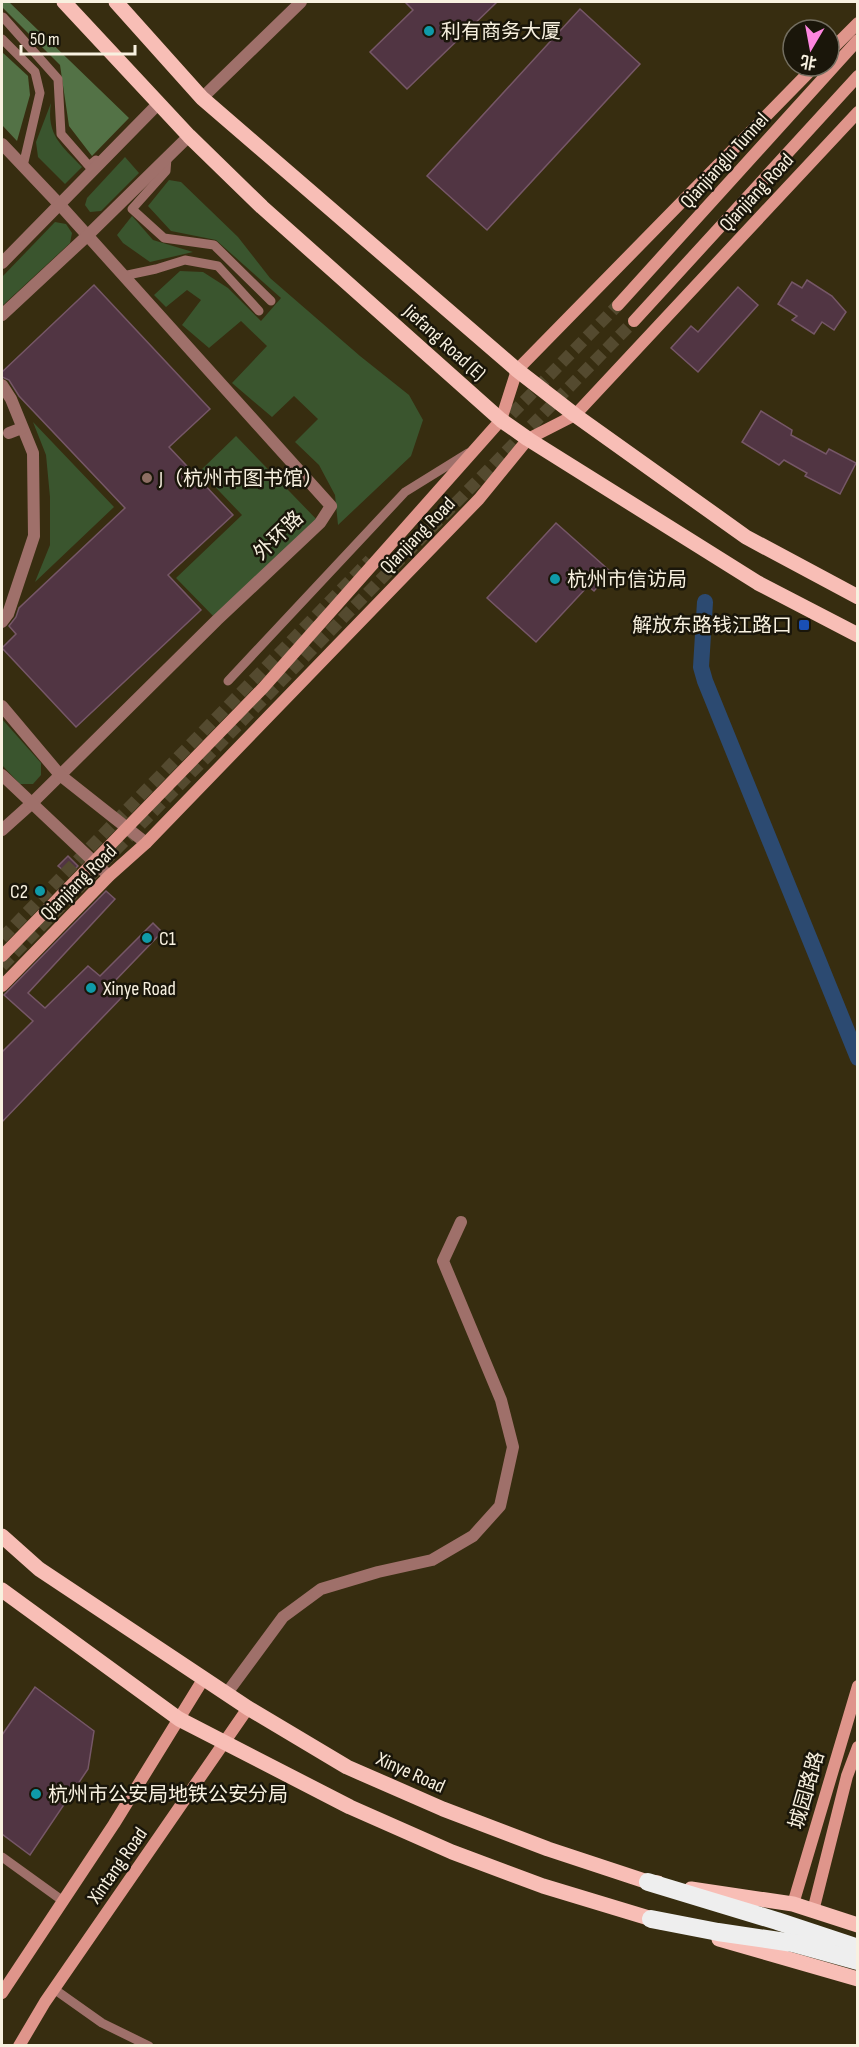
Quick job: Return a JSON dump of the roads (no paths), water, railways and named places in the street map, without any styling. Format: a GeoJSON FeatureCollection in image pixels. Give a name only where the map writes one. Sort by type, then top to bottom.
{"type":"FeatureCollection","features":[{"type":"Feature","properties":{"kind":"highway"},"geometry":{"type":"LineString","coordinates":[[648,1882],[858,1947]]}},
{"type":"Feature","properties":{"kind":"highway"},"geometry":{"type":"LineString","coordinates":[[651,1919],[793,1943],[858,1961]]}},
{"type":"Feature","properties":{"kind":"main road","name":"Jiefang Road (E)"},"geometry":{"type":"LineString","coordinates":[[64,2],[189,136],[262,207],[501,420],[758,583],[858,635]]}},
{"type":"Feature","properties":{"kind":"main road","name":"Jiefang Road (E)"},"geometry":{"type":"LineString","coordinates":[[116,2],[202,98],[517,370],[575,415],[746,537],[858,597]]}},
{"type":"Feature","properties":{"kind":"main road"},"geometry":{"type":"LineString","coordinates":[[841,40],[858,23]]}},
{"type":"Feature","properties":{"kind":"main road","name":"Qianjianglu Tunnel"},"geometry":{"type":"LineString","coordinates":[[618,305],[858,40]]}},
{"type":"Feature","properties":{"kind":"main road"},"geometry":{"type":"LineString","coordinates":[[634,321],[858,76]]}},
{"type":"Feature","properties":{"kind":"main road","name":"Qianjiang Road"},"geometry":{"type":"LineString","coordinates":[[2,956],[263,688],[476,449],[501,420],[517,370],[804,78]]}},
{"type":"Feature","properties":{"kind":"main road","name":"Qianjiang Road"},"geometry":{"type":"LineString","coordinates":[[2,986],[109,876],[146,843],[478,499],[528,439],[575,415],[858,112]]}},
{"type":"Feature","properties":{"kind":"main road","name":"Xinye Road"},"geometry":{"type":"LineString","coordinates":[[2,1536],[39,1569],[248,1707],[347,1767],[443,1809],[548,1849],[648,1882],[793,1904],[858,1924]]}},
{"type":"Feature","properties":{"kind":"main road"},"geometry":{"type":"LineString","coordinates":[[2,1590],[179,1719],[350,1807],[452,1852],[543,1886],[858,1979]]}},
{"type":"Feature","properties":{"kind":"main road","name":"Xintang Road"},"geometry":{"type":"LineString","coordinates":[[2,1993],[114,1824],[204,1678]]}},
{"type":"Feature","properties":{"kind":"main road","name":"城园路路"},"geometry":{"type":"LineString","coordinates":[[793,1904],[858,1686]]}},
{"type":"Feature","properties":{"kind":"main road","name":"Xintang Road"},"geometry":{"type":"LineString","coordinates":[[19,2046],[54,1989],[248,1707]]}},
{"type":"Feature","properties":{"kind":"main road"},"geometry":{"type":"LineString","coordinates":[[813,1911],[847,1776],[858,1747]]}},
{"type":"Feature","properties":{"kind":"street"},"geometry":{"type":"LineString","coordinates":[[202,98],[301,2]]}},
{"type":"Feature","properties":{"kind":"street"},"geometry":{"type":"LineString","coordinates":[[2,263],[159,103]]}},
{"type":"Feature","properties":{"kind":"street"},"geometry":{"type":"LineString","coordinates":[[2,315],[189,136]]}},
{"type":"Feature","properties":{"kind":"street","name":"外环路"},"geometry":{"type":"LineString","coordinates":[[2,144],[60,205],[331,506],[320,523],[2,830]]}},
{"type":"Feature","properties":{"kind":"street"},"geometry":{"type":"LineString","coordinates":[[2,385],[11,399],[33,453],[34,536],[8,614],[2,622]]}},
{"type":"Feature","properties":{"kind":"street"},"geometry":{"type":"LineString","coordinates":[[9,433],[22,428]]}},
{"type":"Feature","properties":{"kind":"street"},"geometry":{"type":"LineString","coordinates":[[2,706],[60,775],[146,843]]}},
{"type":"Feature","properties":{"kind":"street"},"geometry":{"type":"LineString","coordinates":[[2,775],[109,876]]}},
{"type":"Feature","properties":{"kind":"street"},"geometry":{"type":"LineString","coordinates":[[227,1693],[283,1617],[321,1589],[378,1572],[432,1560],[473,1536],[500,1506],[513,1447],[501,1400],[443,1261],[461,1222]]}},
{"type":"Feature","properties":{"kind":"lane"},"geometry":{"type":"LineString","coordinates":[[3,17],[58,79],[61,134],[89,166],[124,133],[129,135]]}},
{"type":"Feature","properties":{"kind":"lane"},"geometry":{"type":"LineString","coordinates":[[2,39],[35,72],[40,93],[23,166]]}},
{"type":"Feature","properties":{"kind":"lane"},"geometry":{"type":"LineString","coordinates":[[167,158],[166,171],[132,209],[164,238],[214,245],[272,301]]}},
{"type":"Feature","properties":{"kind":"lane"},"geometry":{"type":"LineString","coordinates":[[123,276],[185,260],[218,266],[259,311]]}},
{"type":"Feature","properties":{"kind":"lane"},"geometry":{"type":"LineString","coordinates":[[228,681],[405,492],[476,449]]}},
{"type":"Feature","properties":{"kind":"lane"},"geometry":{"type":"LineString","coordinates":[[2,1857],[63,1900]]}},
{"type":"Feature","properties":{"kind":"lane"},"geometry":{"type":"LineString","coordinates":[[54,1989],[102,2023],[149,2046]]}},
{"type":"Feature","properties":{"kind":"waterway"},"geometry":{"type":"LineString","coordinates":[[705,602],[701,667],[705,681],[858,1058]]}},
{"type":"Feature","properties":{"kind":"tunnel"},"geometry":{"type":"LineString","coordinates":[[499,427],[618,305]]}},
{"type":"Feature","properties":{"kind":"tunnel"},"geometry":{"type":"LineString","coordinates":[[2,966],[634,321]]}},
{"type":"Feature","properties":{"kind":"tunnel"},"geometry":{"type":"LineString","coordinates":[[2,938],[370,560]]}},
{"type":"Feature","properties":{"kind":"place","name":"利有商务大厦"},"geometry":{"type":"Point","coordinates":[429,31]}},
{"type":"Feature","properties":{"kind":"place","name":"J（杭州市图书馆）"},"geometry":{"type":"Point","coordinates":[147,478]}},
{"type":"Feature","properties":{"kind":"place","name":"杭州市信访局"},"geometry":{"type":"Point","coordinates":[555,579]}},
{"type":"Feature","properties":{"kind":"place","name":"解放东路钱江路口"},"geometry":{"type":"Point","coordinates":[804,625]}},
{"type":"Feature","properties":{"kind":"place","name":"C2"},"geometry":{"type":"Point","coordinates":[40,891]}},
{"type":"Feature","properties":{"kind":"place","name":"C1"},"geometry":{"type":"Point","coordinates":[147,938]}},
{"type":"Feature","properties":{"kind":"place","name":"Xinye Road"},"geometry":{"type":"Point","coordinates":[91,988]}},
{"type":"Feature","properties":{"kind":"place","name":"杭州市公安局地铁公安分局"},"geometry":{"type":"Point","coordinates":[36,1794]}}]}
